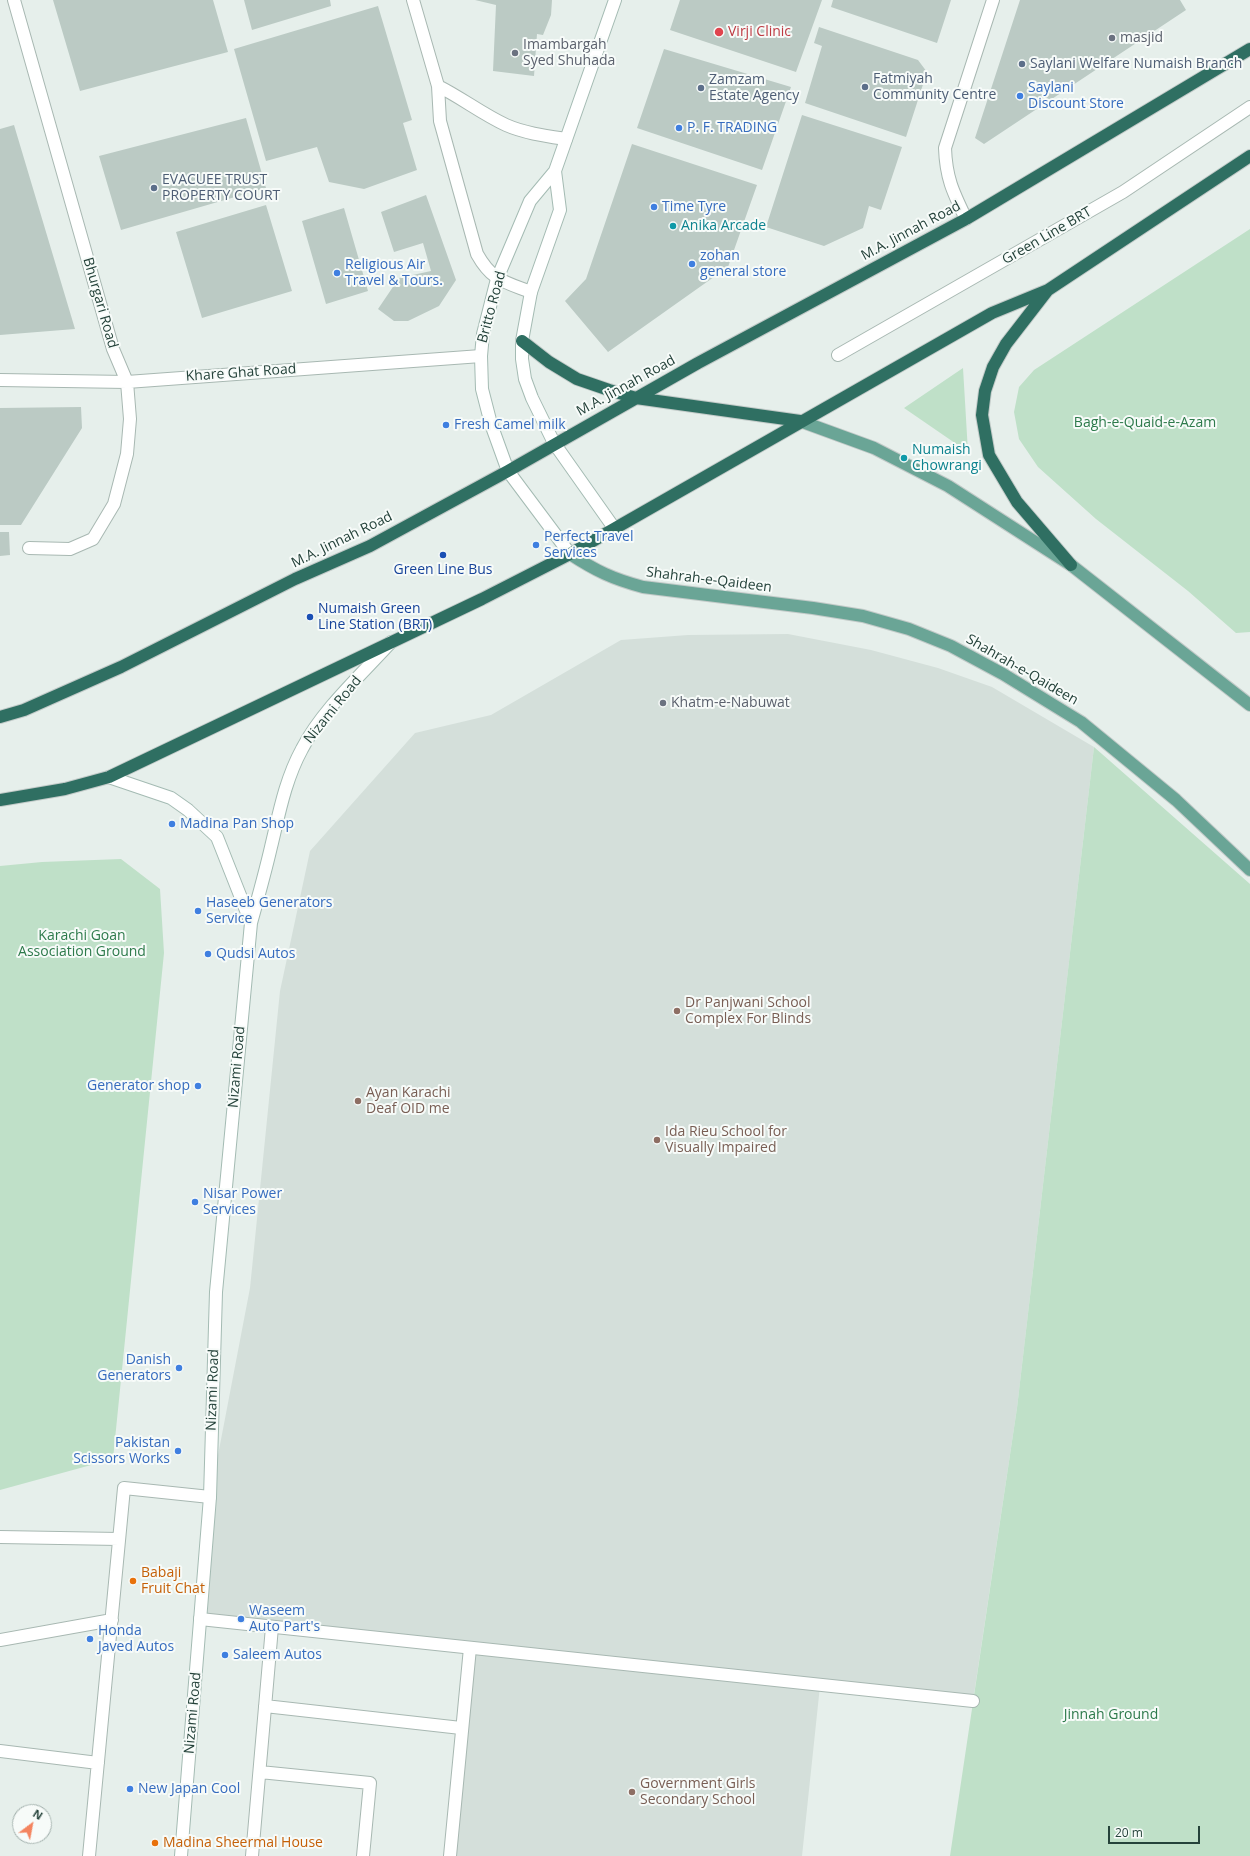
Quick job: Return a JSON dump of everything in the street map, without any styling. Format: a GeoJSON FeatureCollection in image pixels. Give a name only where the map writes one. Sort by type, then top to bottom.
{"type":"FeatureCollection","features":[{"type":"Feature","properties":{"kind":"highway","name":"M.A. Jinnah Road"},"geometry":{"type":"LineString","coordinates":[[0,717],[24,710],[121,667],[295,579],[370,546],[508,471],[554,443],[636,398],[966,219],[1250,49]]}},
{"type":"Feature","properties":{"kind":"highway"},"geometry":{"type":"LineString","coordinates":[[0,800],[65,789],[109,777],[482,599],[570,554],[800,421],[992,313],[1048,290],[1250,156]]}},
{"type":"Feature","properties":{"kind":"highway"},"geometry":{"type":"LineString","coordinates":[[1048,290],[1006,344],[993,367],[985,391],[982,415],[989,455],[1017,502],[1071,565]]}},
{"type":"Feature","properties":{"kind":"highway"},"geometry":{"type":"LineString","coordinates":[[522,341],[548,362],[578,379],[636,398],[800,421]]}},
{"type":"Feature","properties":{"kind":"main road"},"geometry":{"type":"LineString","coordinates":[[800,421],[874,448],[948,486],[1071,565],[1250,705]]}},
{"type":"Feature","properties":{"kind":"main road","name":"Shahrah-e-Qaideen"},"geometry":{"type":"LineString","coordinates":[[570,554],[594,570],[617,580],[642,587],[813,608],[863,616],[909,630],[951,646],[1004,674],[1081,722],[1176,800],[1250,870]]}},
{"type":"Feature","properties":{"kind":"street","name":"Bhurgari Road"},"geometry":{"type":"LineString","coordinates":[[14,0],[113,349],[127,382],[130,420],[127,454],[114,504],[93,539],[70,549],[29,548]]}},
{"type":"Feature","properties":{"kind":"street"},"geometry":{"type":"LineString","coordinates":[[413,0],[438,86],[440,121],[474,246],[482,264],[498,279],[532,292]]}},
{"type":"Feature","properties":{"kind":"street","name":"Britto Road"},"geometry":{"type":"LineString","coordinates":[[614,528],[554,443],[532,398],[525,378],[522,359],[522,341],[532,292],[560,210],[556,171],[616,0]]}},
{"type":"Feature","properties":{"kind":"street"},"geometry":{"type":"LineString","coordinates":[[966,219],[950,186],[945,167],[945,148],[993,0]]}},
{"type":"Feature","properties":{"kind":"street"},"geometry":{"type":"LineString","coordinates":[[438,86],[458,96],[481,112],[507,125],[534,134],[566,139]]}},
{"type":"Feature","properties":{"kind":"street","name":"Green Line BRT"},"geometry":{"type":"LineString","coordinates":[[838,355],[1123,192],[1250,107]]}},
{"type":"Feature","properties":{"kind":"street","name":"Britto Road"},"geometry":{"type":"LineString","coordinates":[[556,171],[530,201],[498,279],[483,334],[481,356],[482,389],[508,471],[570,554]]}},
{"type":"Feature","properties":{"kind":"street","name":"Khare Ghat Road"},"geometry":{"type":"LineString","coordinates":[[0,380],[127,382],[481,356]]}},
{"type":"Feature","properties":{"kind":"street","name":"Nizami Road"},"geometry":{"type":"LineString","coordinates":[[181,1856],[210,1497],[216,1292],[251,924],[263,883],[284,791],[302,748],[328,712],[391,642]]}},
{"type":"Feature","properties":{"kind":"street","name":"Nizami Road"},"geometry":{"type":"LineString","coordinates":[[109,777],[171,798],[188,810],[217,837],[251,924]]}},
{"type":"Feature","properties":{"kind":"street"},"geometry":{"type":"LineString","coordinates":[[89,1856],[124,1488],[210,1497]]}},
{"type":"Feature","properties":{"kind":"street"},"geometry":{"type":"LineString","coordinates":[[0,1537],[119,1539]]}},
{"type":"Feature","properties":{"kind":"street"},"geometry":{"type":"LineString","coordinates":[[200,1619],[973,1701]]}},
{"type":"Feature","properties":{"kind":"street"},"geometry":{"type":"LineString","coordinates":[[0,1640],[112,1620]]}},
{"type":"Feature","properties":{"kind":"street"},"geometry":{"type":"LineString","coordinates":[[252,1856],[272,1627]]}},
{"type":"Feature","properties":{"kind":"street"},"geometry":{"type":"LineString","coordinates":[[450,1856],[461,1728],[470,1648]]}},
{"type":"Feature","properties":{"kind":"street"},"geometry":{"type":"LineString","coordinates":[[266,1706],[461,1728]]}},
{"type":"Feature","properties":{"kind":"street"},"geometry":{"type":"LineString","coordinates":[[0,1752],[98,1763]]}},
{"type":"Feature","properties":{"kind":"street"},"geometry":{"type":"LineString","coordinates":[[260,1772],[370,1783],[363,1856]]}},
{"type":"Feature","properties":{"kind":"shaded area","name":"Ida Rieu School for Visually Impaired"},"geometry":{"type":"Polygon","coordinates":[[[788,634],[871,650],[938,668],[992,687],[1094,747],[1017,1408],[973,1701],[820,1686],[802,1856],[450,1856],[470,1648],[200,1619],[210,1497],[250,1288],[280,991],[310,851],[415,733],[491,715],[621,640],[688,635],[788,634]]]}},
{"type":"Feature","properties":{"kind":"green space","name":"Bagh-e-Quaid-e-Azam"},"geometry":{"type":"Polygon","coordinates":[[[1250,229],[1250,632],[1236,633],[1188,591],[1096,519],[1038,467],[1019,439],[1014,412],[1019,387],[1034,370],[1250,229]]]}},
{"type":"Feature","properties":{"kind":"green space"},"geometry":{"type":"Polygon","coordinates":[[[963,368],[968,452],[904,408],[963,368]]]}},
{"type":"Feature","properties":{"kind":"green space","name":"Jinnah Ground"},"geometry":{"type":"Polygon","coordinates":[[[1094,747],[1250,884],[1250,1856],[950,1856],[1017,1408],[1094,747]]]}},
{"type":"Feature","properties":{"kind":"green space","name":"Karachi Goan Association Ground"},"geometry":{"type":"Polygon","coordinates":[[[121,859],[160,889],[164,953],[113,1459],[0,1490],[0,866],[42,862],[121,859]]]}},
{"type":"Feature","properties":{"kind":"building"},"geometry":{"type":"Polygon","coordinates":[[[53,0],[213,0],[228,52],[80,91],[53,0]]]}},
{"type":"Feature","properties":{"kind":"building"},"geometry":{"type":"Polygon","coordinates":[[[244,0],[330,0],[331,6],[252,30],[244,0]]]}},
{"type":"Feature","properties":{"kind":"building","name":"Imambargah Syed Shuhada"},"geometry":{"type":"Polygon","coordinates":[[[475,0],[552,0],[551,15],[543,35],[537,34],[534,76],[493,71],[496,5],[475,0]]]}},
{"type":"Feature","properties":{"kind":"building"},"geometry":{"type":"Polygon","coordinates":[[[680,0],[822,0],[796,72],[670,30],[680,0]]]}},
{"type":"Feature","properties":{"kind":"building"},"geometry":{"type":"Polygon","coordinates":[[[833,0],[951,0],[937,43],[831,7],[833,0]]]}},
{"type":"Feature","properties":{"kind":"building"},"geometry":{"type":"Polygon","coordinates":[[[1020,0],[1180,0],[1186,10],[984,144],[975,138],[1020,0]]]}},
{"type":"Feature","properties":{"kind":"building"},"geometry":{"type":"Polygon","coordinates":[[[378,6],[412,120],[403,123],[417,170],[364,189],[329,182],[317,147],[266,161],[234,49],[378,6]]]}},
{"type":"Feature","properties":{"kind":"building"},"geometry":{"type":"Polygon","coordinates":[[[819,27],[918,60],[927,72],[906,137],[805,103],[822,46],[814,43],[819,27]]]}},
{"type":"Feature","properties":{"kind":"building"},"geometry":{"type":"Polygon","coordinates":[[[664,49],[791,87],[762,170],[637,128],[664,49]]]}},
{"type":"Feature","properties":{"kind":"building"},"geometry":{"type":"Polygon","coordinates":[[[802,115],[902,147],[881,210],[869,206],[863,228],[824,246],[766,227],[802,115]]]}},
{"type":"Feature","properties":{"kind":"building"},"geometry":{"type":"Polygon","coordinates":[[[246,118],[266,188],[121,230],[99,156],[246,118]]]}},
{"type":"Feature","properties":{"kind":"building"},"geometry":{"type":"Polygon","coordinates":[[[14,125],[75,329],[0,335],[0,129],[14,125]]]}},
{"type":"Feature","properties":{"kind":"building","name":"Anika Arcade"},"geometry":{"type":"Polygon","coordinates":[[[632,144],[757,185],[728,267],[608,352],[565,301],[586,279],[632,144]]]}},
{"type":"Feature","properties":{"kind":"building"},"geometry":{"type":"Polygon","coordinates":[[[426,195],[456,280],[439,306],[408,321],[394,321],[378,309],[399,278],[431,271],[423,243],[394,252],[381,212],[426,195]]]}},
{"type":"Feature","properties":{"kind":"building"},"geometry":{"type":"Polygon","coordinates":[[[266,205],[292,291],[202,318],[176,232],[266,205]]]}},
{"type":"Feature","properties":{"kind":"building"},"geometry":{"type":"Polygon","coordinates":[[[344,208],[368,291],[326,304],[302,221],[344,208]]]}},
{"type":"Feature","properties":{"kind":"building"},"geometry":{"type":"Polygon","coordinates":[[[81,407],[82,428],[21,525],[0,525],[0,408],[81,407]]]}},
{"type":"Feature","properties":{"kind":"building"},"geometry":{"type":"Polygon","coordinates":[[[0,532],[9,532],[10,555],[0,556],[0,532]]]}},
{"type":"Feature","properties":{"kind":"place","name":"Virji Clinic"},"geometry":{"type":"Point","coordinates":[719,32]}},
{"type":"Feature","properties":{"kind":"place","name":"masjid"},"geometry":{"type":"Point","coordinates":[1112,38]}},
{"type":"Feature","properties":{"kind":"place","name":"Imambargah Syed Shuhada"},"geometry":{"type":"Point","coordinates":[515,53]}},
{"type":"Feature","properties":{"kind":"place","name":"Saylani Welfare Numaish Branch"},"geometry":{"type":"Point","coordinates":[1022,64]}},
{"type":"Feature","properties":{"kind":"place","name":"Fatmiyah Community Centre"},"geometry":{"type":"Point","coordinates":[865,87]}},
{"type":"Feature","properties":{"kind":"place","name":"Zamzam Estate Agency"},"geometry":{"type":"Point","coordinates":[701,88]}},
{"type":"Feature","properties":{"kind":"place","name":"Saylani Discount Store"},"geometry":{"type":"Point","coordinates":[1020,96]}},
{"type":"Feature","properties":{"kind":"place","name":"P. F. TRADING"},"geometry":{"type":"Point","coordinates":[679,128]}},
{"type":"Feature","properties":{"kind":"place","name":"EVACUEE TRUST PROPERTY COURT"},"geometry":{"type":"Point","coordinates":[154,188]}},
{"type":"Feature","properties":{"kind":"place","name":"Time Tyre"},"geometry":{"type":"Point","coordinates":[654,207]}},
{"type":"Feature","properties":{"kind":"place","name":"Anika Arcade"},"geometry":{"type":"Point","coordinates":[673,226]}},
{"type":"Feature","properties":{"kind":"place","name":"zohan general store"},"geometry":{"type":"Point","coordinates":[692,264]}},
{"type":"Feature","properties":{"kind":"place","name":"Religious Air Travel & Tours."},"geometry":{"type":"Point","coordinates":[337,273]}},
{"type":"Feature","properties":{"kind":"place","name":"Fresh Camel milk"},"geometry":{"type":"Point","coordinates":[446,425]}},
{"type":"Feature","properties":{"kind":"place","name":"Numaish Chowrangi"},"geometry":{"type":"Point","coordinates":[904,458]}},
{"type":"Feature","properties":{"kind":"place","name":"Perfect Travel Services"},"geometry":{"type":"Point","coordinates":[536,545]}},
{"type":"Feature","properties":{"kind":"place","name":"Green Line Bus"},"geometry":{"type":"Point","coordinates":[443,555]}},
{"type":"Feature","properties":{"kind":"place","name":"Numaish Green Line Station (BRT)"},"geometry":{"type":"Point","coordinates":[310,617]}},
{"type":"Feature","properties":{"kind":"place","name":"Khatm-e-Nabuwat"},"geometry":{"type":"Point","coordinates":[663,703]}},
{"type":"Feature","properties":{"kind":"place","name":"Madina Pan Shop"},"geometry":{"type":"Point","coordinates":[172,824]}},
{"type":"Feature","properties":{"kind":"place","name":"Haseeb Generators Service"},"geometry":{"type":"Point","coordinates":[198,911]}},
{"type":"Feature","properties":{"kind":"place","name":"Qudsi Autos"},"geometry":{"type":"Point","coordinates":[208,954]}},
{"type":"Feature","properties":{"kind":"place","name":"Dr Panjwani School Complex For Blinds"},"geometry":{"type":"Point","coordinates":[677,1011]}},
{"type":"Feature","properties":{"kind":"place","name":"Generator shop"},"geometry":{"type":"Point","coordinates":[198,1086]}},
{"type":"Feature","properties":{"kind":"place","name":"Ayan Karachi Deaf OID me"},"geometry":{"type":"Point","coordinates":[358,1101]}},
{"type":"Feature","properties":{"kind":"place","name":"Ida Rieu School for Visually Impaired"},"geometry":{"type":"Point","coordinates":[657,1140]}},
{"type":"Feature","properties":{"kind":"place","name":"Nisar Power Services"},"geometry":{"type":"Point","coordinates":[195,1202]}},
{"type":"Feature","properties":{"kind":"place","name":"Danish Generators"},"geometry":{"type":"Point","coordinates":[179,1368]}},
{"type":"Feature","properties":{"kind":"place","name":"Pakistan Scissors Works"},"geometry":{"type":"Point","coordinates":[178,1451]}},
{"type":"Feature","properties":{"kind":"place","name":"Babaji Fruit Chat"},"geometry":{"type":"Point","coordinates":[133,1581]}},
{"type":"Feature","properties":{"kind":"place","name":"Waseem Auto Part's"},"geometry":{"type":"Point","coordinates":[241,1619]}},
{"type":"Feature","properties":{"kind":"place","name":"Honda Javed Autos"},"geometry":{"type":"Point","coordinates":[90,1639]}},
{"type":"Feature","properties":{"kind":"place","name":"Saleem Autos"},"geometry":{"type":"Point","coordinates":[225,1655]}},
{"type":"Feature","properties":{"kind":"place","name":"New Japan Cool"},"geometry":{"type":"Point","coordinates":[130,1789]}},
{"type":"Feature","properties":{"kind":"place","name":"Government Girls Secondary School"},"geometry":{"type":"Point","coordinates":[632,1792]}},
{"type":"Feature","properties":{"kind":"place","name":"Madina Sheermal House"},"geometry":{"type":"Point","coordinates":[155,1843]}}]}
